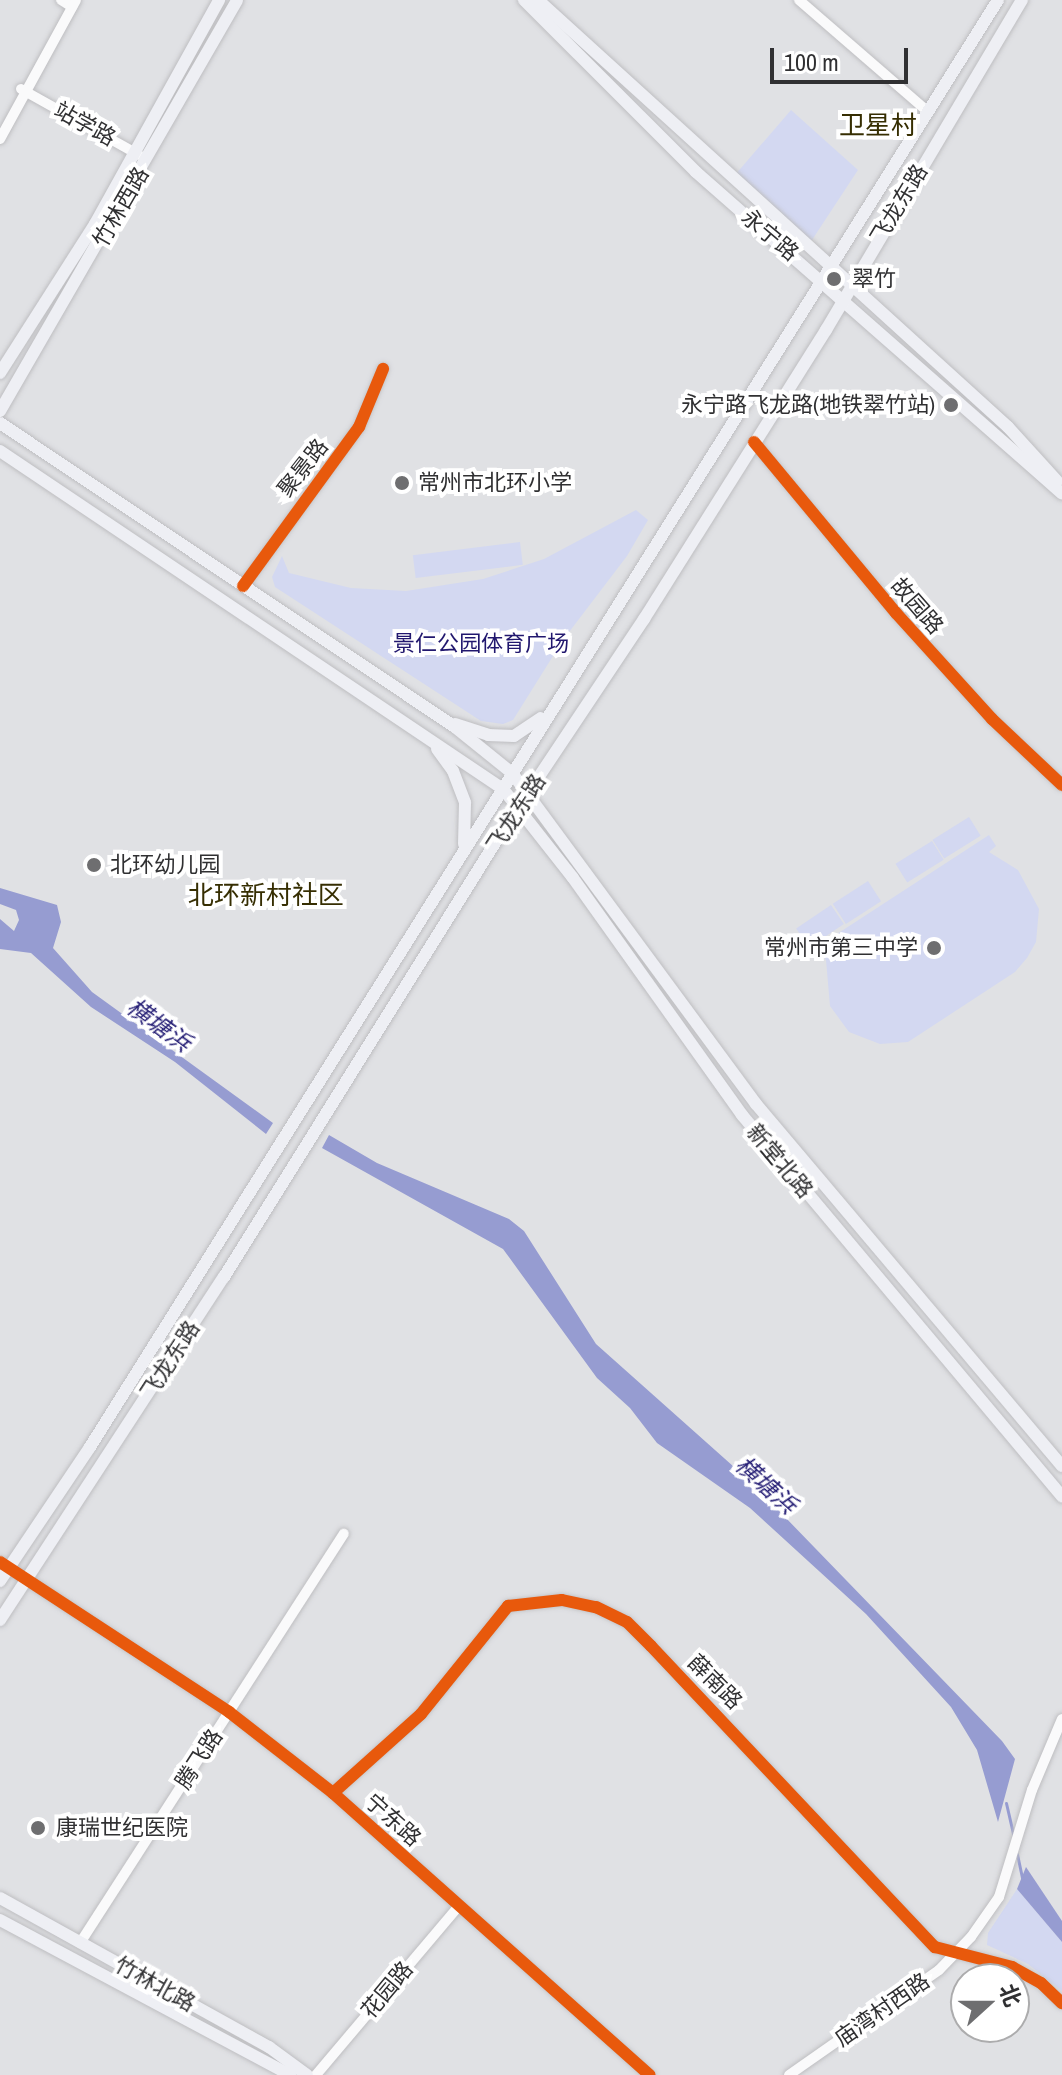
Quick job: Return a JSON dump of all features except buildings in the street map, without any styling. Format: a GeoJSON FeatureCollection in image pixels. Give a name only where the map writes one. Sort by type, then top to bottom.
{"type":"FeatureCollection","features":[{"type":"Feature","properties":{"kind":"main road","name":"竹林西路"},"geometry":{"type":"LineString","coordinates":[[0,411],[142,156],[219,0]]}},
{"type":"Feature","properties":{"kind":"main road","name":"竹林西路"},"geometry":{"type":"LineString","coordinates":[[0,373],[142,156],[237,0]]}},
{"type":"Feature","properties":{"kind":"main road","name":"永宁路"},"geometry":{"type":"LineString","coordinates":[[524,0],[696,172],[1062,493]]}},
{"type":"Feature","properties":{"kind":"main road","name":"飞龙东路"},"geometry":{"type":"LineString","coordinates":[[0,1581],[5,1564],[503,789],[926,110],[998,0]]}},
{"type":"Feature","properties":{"kind":"main road","name":"飞龙东路"},"geometry":{"type":"LineString","coordinates":[[0,1620],[224,1277],[754,442],[1022,0]]}},
{"type":"Feature","properties":{"kind":"main road","name":"永宁路"},"geometry":{"type":"LineString","coordinates":[[542,2],[1008,427],[1062,486]]}},
{"type":"Feature","properties":{"kind":"main road"},"geometry":{"type":"LineString","coordinates":[[0,423],[445,720],[488,735],[514,736],[532,728],[558,700]]}},
{"type":"Feature","properties":{"kind":"main road","name":"新堂北路"},"geometry":{"type":"LineString","coordinates":[[0,451],[503,789],[742,1115],[1062,1497]]}},
{"type":"Feature","properties":{"kind":"main road","name":"新堂北路"},"geometry":{"type":"LineString","coordinates":[[445,720],[512,773],[530,793],[756,1104],[1062,1466]]}},
{"type":"Feature","properties":{"kind":"main road"},"geometry":{"type":"LineString","coordinates":[[432,742],[453,771],[465,803],[463,851]]}},
{"type":"Feature","properties":{"kind":"main road","name":"竹林北路"},"geometry":{"type":"LineString","coordinates":[[0,1898],[269,2047],[307,2075]]}},
{"type":"Feature","properties":{"kind":"main road","name":"竹林北路"},"geometry":{"type":"LineString","coordinates":[[0,1920],[290,2075]]}},
{"type":"Feature","properties":{"kind":"street"},"geometry":{"type":"LineString","coordinates":[[799,0],[926,110]]}},
{"type":"Feature","properties":{"kind":"street"},"geometry":{"type":"LineString","coordinates":[[0,139],[69,2]]}},
{"type":"Feature","properties":{"kind":"street","name":"站学路"},"geometry":{"type":"LineString","coordinates":[[23,90],[142,156]]}},
{"type":"Feature","properties":{"kind":"street"},"geometry":{"type":"LineString","coordinates":[[0,127],[23,90]]}},
{"type":"Feature","properties":{"kind":"street","name":"聚景路"},"geometry":{"type":"LineString","coordinates":[[243,586],[359,427],[383,369]]}},
{"type":"Feature","properties":{"kind":"street","name":"故园路"},"geometry":{"type":"LineString","coordinates":[[754,442],[937,659],[1062,785]]}},
{"type":"Feature","properties":{"kind":"street","name":"腾飞路"},"geometry":{"type":"LineString","coordinates":[[80,1943],[344,1534]]}},
{"type":"Feature","properties":{"kind":"street","name":"宁东路"},"geometry":{"type":"LineString","coordinates":[[5,1564],[229,1712],[333,1793],[650,2075]]}},
{"type":"Feature","properties":{"kind":"street","name":"薛南路"},"geometry":{"type":"LineString","coordinates":[[333,1793],[421,1714],[508,1606],[547,1600],[596,1607],[627,1622],[725,1720],[935,1947],[1012,1967],[1041,1983],[1062,2003]]}},
{"type":"Feature","properties":{"kind":"street","name":"庙湾村西路"},"geometry":{"type":"LineString","coordinates":[[789,2075],[957,1952],[990,1910],[1010,1871],[1020,1831],[1062,1719]]}},
{"type":"Feature","properties":{"kind":"street","name":"花园路"},"geometry":{"type":"LineString","coordinates":[[316,2075],[459,1906]]}},
{"type":"Feature","properties":{"kind":"green space"},"geometry":{"type":"Polygon","coordinates":[[[791,110],[858,170],[812,240],[805,241],[735,175],[791,110]]]}},
{"type":"Feature","properties":{"kind":"green space","name":"景仁公园体育广场"},"geometry":{"type":"Polygon","coordinates":[[[636,510],[648,520],[627,556],[563,640],[513,720],[503,724],[481,721],[275,587],[272,577],[282,556],[289,573],[351,588],[406,591],[483,579],[544,559],[636,510]]]}},
{"type":"Feature","properties":{"kind":"green space"},"geometry":{"type":"Polygon","coordinates":[[[520,542],[523,565],[416,578],[413,555],[520,542]]]}},
{"type":"Feature","properties":{"kind":"green space"},"geometry":{"type":"Polygon","coordinates":[[[969,817],[981,836],[944,858],[933,840],[969,817]]]}},
{"type":"Feature","properties":{"kind":"green space"},"geometry":{"type":"Polygon","coordinates":[[[989,835],[996,846],[989,852],[1018,870],[1039,909],[1036,942],[1027,958],[1015,972],[908,1042],[880,1044],[849,1032],[830,1006],[826,960],[817,947],[989,835]]]}},
{"type":"Feature","properties":{"kind":"green space"},"geometry":{"type":"Polygon","coordinates":[[[932,841],[944,860],[907,882],[896,864],[932,841]]]}},
{"type":"Feature","properties":{"kind":"green space"},"geometry":{"type":"Polygon","coordinates":[[[868,881],[881,901],[846,924],[833,904],[868,881]]]}},
{"type":"Feature","properties":{"kind":"green space"},"geometry":{"type":"Polygon","coordinates":[[[831,905],[844,924],[809,948],[796,928],[831,905]]]}},
{"type":"Feature","properties":{"kind":"green space"},"geometry":{"type":"Polygon","coordinates":[[[1017,1889],[1062,1942],[1062,1991],[1030,1963],[987,1945],[988,1933],[1017,1889]]]}},
{"type":"Feature","properties":{"kind":"water"},"geometry":{"type":"Polygon","coordinates":[[[0,888],[57,905],[61,922],[53,948],[92,992],[273,1123],[266,1134],[175,1062],[91,1007],[31,953],[0,949],[0,919],[14,931],[19,920],[16,910],[0,904],[0,888]]]}},
{"type":"Feature","properties":{"kind":"water"},"geometry":{"type":"Polygon","coordinates":[[[329,1135],[377,1163],[509,1219],[524,1231],[596,1344],[752,1483],[1002,1741],[1015,1759],[998,1822],[977,1750],[951,1707],[866,1614],[750,1508],[657,1443],[630,1408],[597,1378],[503,1249],[322,1148],[329,1135]]]}},
{"type":"Feature","properties":{"kind":"water"},"geometry":{"type":"Polygon","coordinates":[[[1026,1867],[1062,1921],[1062,1942],[1017,1889],[1026,1867]]]}},
{"type":"Feature","properties":{"kind":"waterway","name":"横塘浜"},"geometry":{"type":"LineString","coordinates":[[1006,1803],[1014,1839]]}},
{"type":"Feature","properties":{"kind":"waterway","name":"横塘浜"},"geometry":{"type":"LineString","coordinates":[[1017,1854],[1022,1878]]}},
{"type":"Feature","properties":{"kind":"cycle path"},"geometry":{"type":"LineString","coordinates":[[243,586],[359,427],[383,369]]}},
{"type":"Feature","properties":{"kind":"cycle path"},"geometry":{"type":"LineString","coordinates":[[754,442],[896,613],[992,719],[1062,785]]}},
{"type":"Feature","properties":{"kind":"cycle path"},"geometry":{"type":"LineString","coordinates":[[0,1562],[229,1712],[333,1793],[650,2075]]}},
{"type":"Feature","properties":{"kind":"cycle path"},"geometry":{"type":"LineString","coordinates":[[333,1793],[421,1714],[508,1606],[562,1600],[596,1607],[627,1622],[651,1646],[935,1947],[1012,1967],[1041,1983],[1062,2003]]}},
{"type":"Feature","properties":{"kind":"place","name":"翠竹"},"geometry":{"type":"Point","coordinates":[834,279]}},
{"type":"Feature","properties":{"kind":"place","name":"永宁路飞龙路(地铁翠竹站)"},"geometry":{"type":"Point","coordinates":[951,405]}},
{"type":"Feature","properties":{"kind":"place","name":"常州市北环小学"},"geometry":{"type":"Point","coordinates":[402,483]}},
{"type":"Feature","properties":{"kind":"place","name":"北环幼儿园"},"geometry":{"type":"Point","coordinates":[94,865]}},
{"type":"Feature","properties":{"kind":"place","name":"常州市第三中学"},"geometry":{"type":"Point","coordinates":[934,948]}},
{"type":"Feature","properties":{"kind":"place","name":"康瑞世纪医院"},"geometry":{"type":"Point","coordinates":[38,1828]}},
{"type":"Feature","properties":{"kind":"district","name":"卫星村"},"geometry":{"type":"Point","coordinates":[878,125]}},
{"type":"Feature","properties":{"kind":"district","name":"北环新村社区"},"geometry":{"type":"Point","coordinates":[266,895]}}]}
